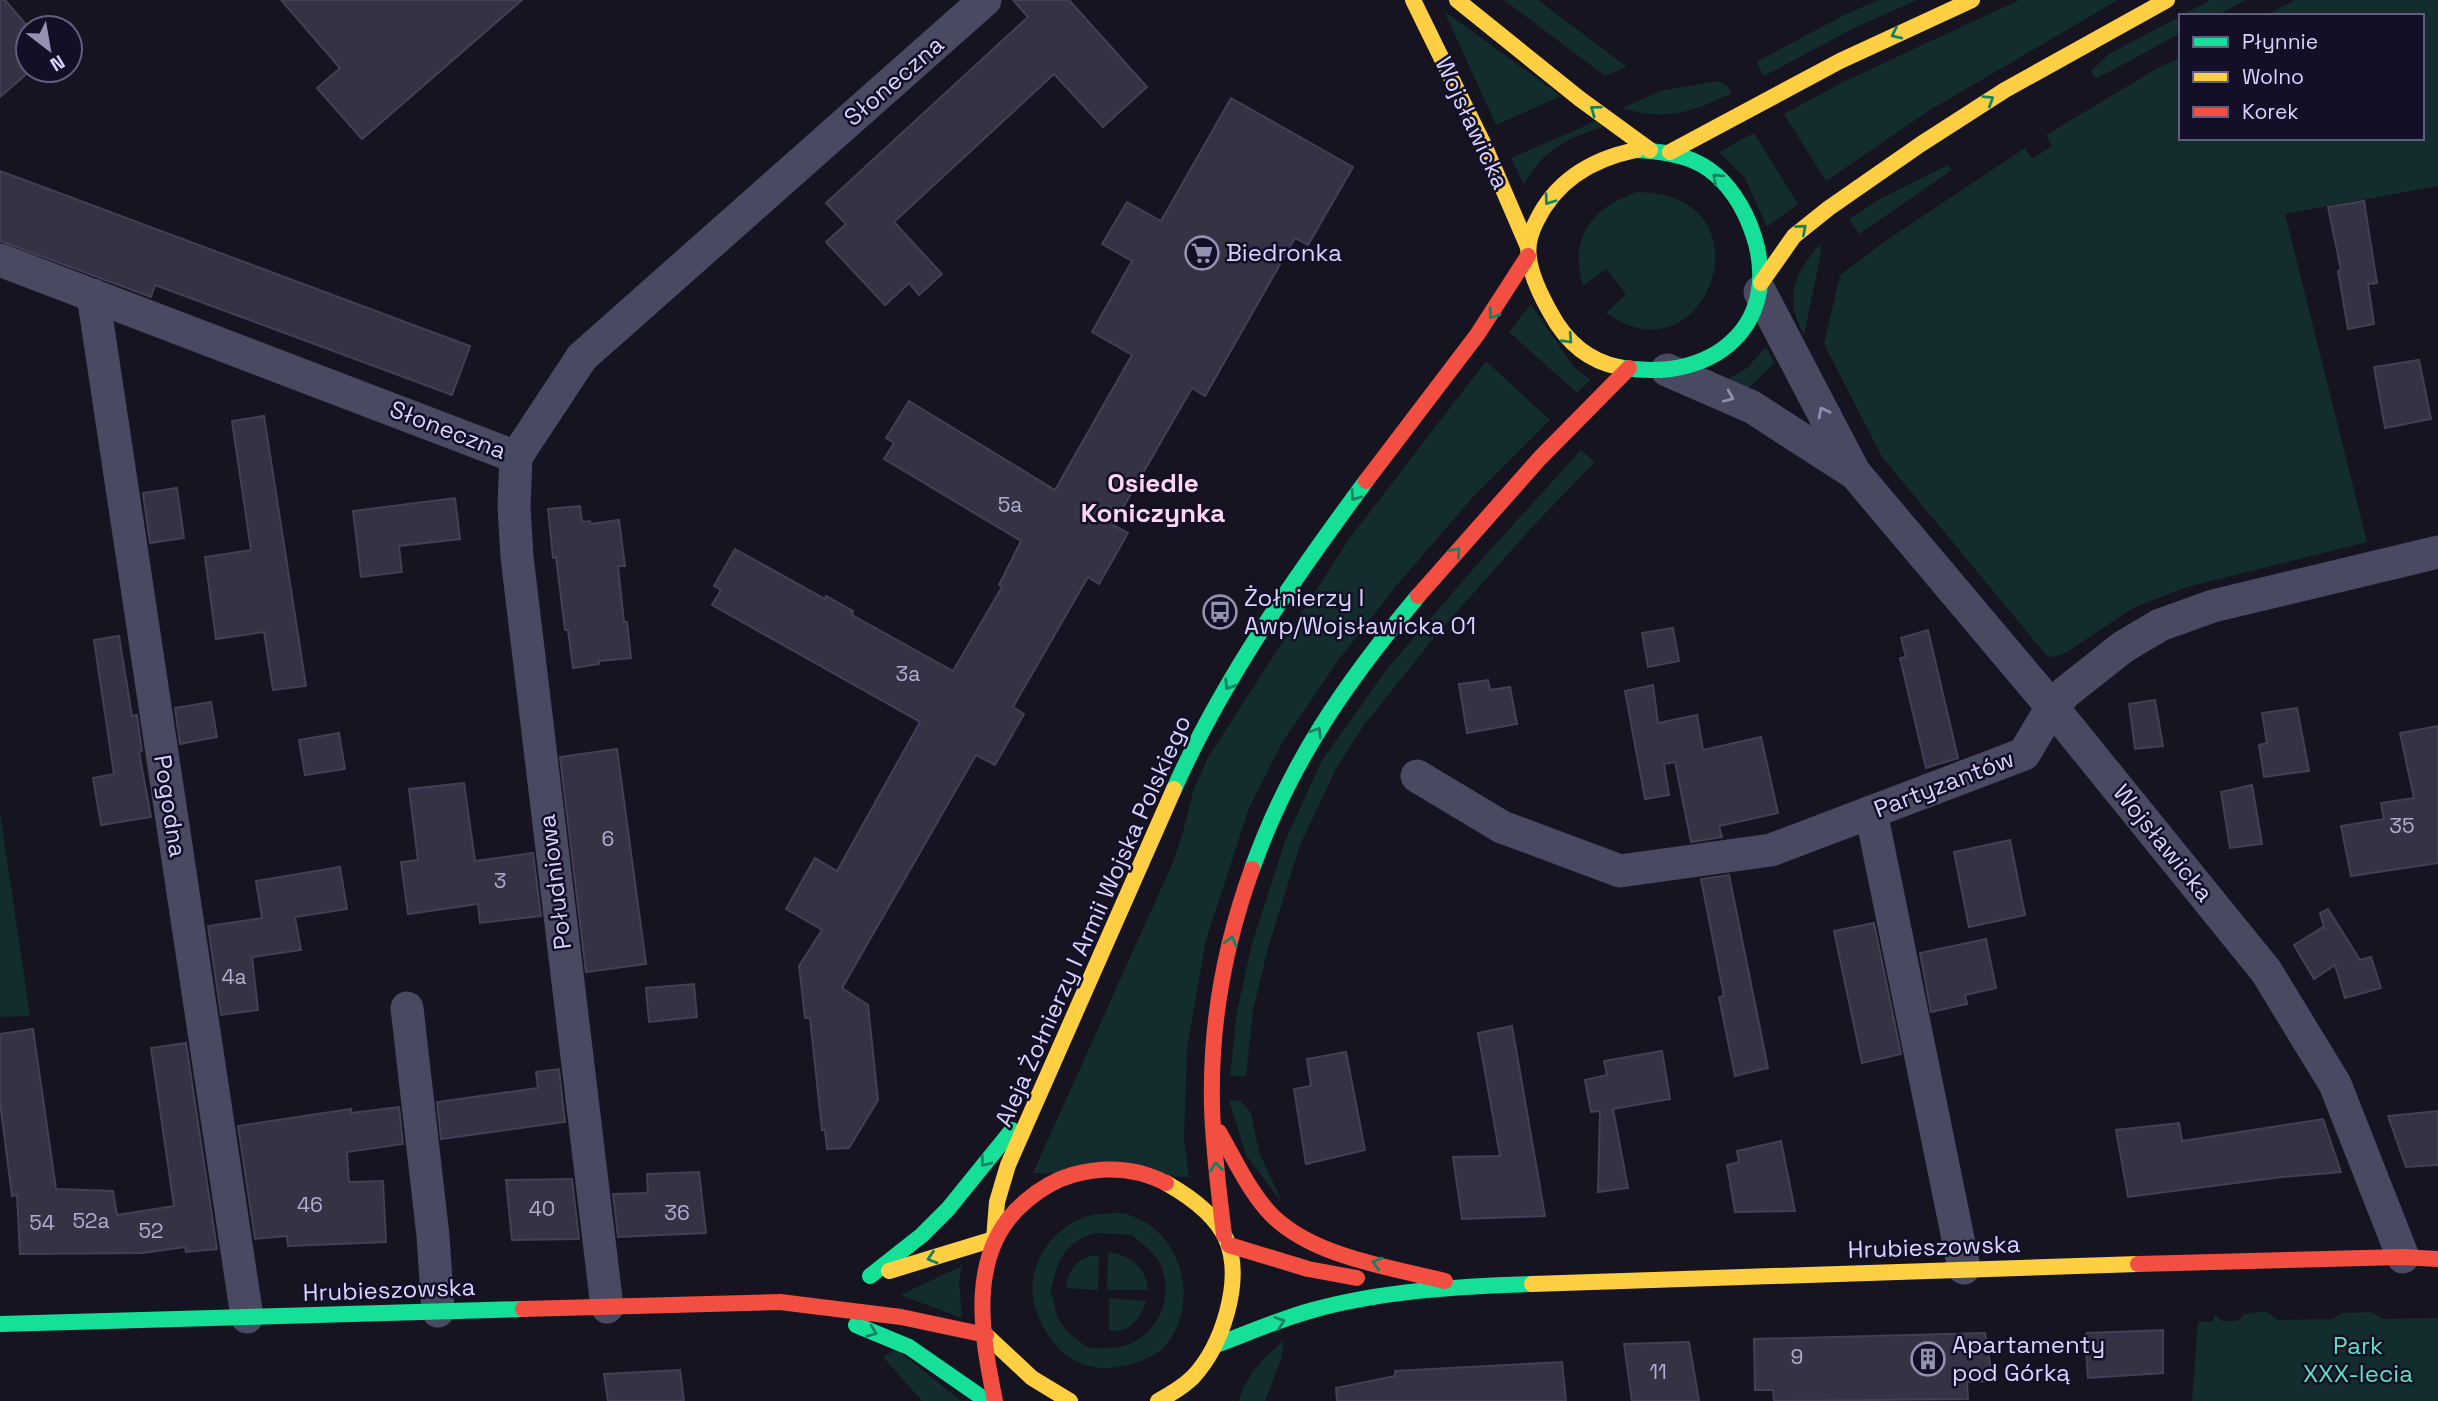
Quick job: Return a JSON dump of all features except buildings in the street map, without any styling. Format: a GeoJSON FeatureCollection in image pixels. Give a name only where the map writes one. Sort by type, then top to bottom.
{"type":"FeatureCollection","features":[{"type":"Feature","properties":{"kind":"main road","name":"Wojsławicka"},"geometry":{"type":"LineString","coordinates":[[1413,0],[1484,145],[1528,252]]}},
{"type":"Feature","properties":{"kind":"main road"},"geometry":{"type":"LineString","coordinates":[[1457,0],[1580,99],[1650,150]]}},
{"type":"Feature","properties":{"kind":"main road"},"geometry":{"type":"LineString","coordinates":[[1670,152],[1832,65],[1972,0]]}},
{"type":"Feature","properties":{"kind":"main road"},"geometry":{"type":"LineString","coordinates":[[1760,288],[1794,236],[1829,208],[2005,90],[2167,0]]}},
{"type":"Feature","properties":{"kind":"main road"},"geometry":{"type":"LineString","coordinates":[[1650,150],[1670,152],[1704,166],[1733,194],[1752,230],[1760,288],[1749,320],[1723,350],[1695,363],[1667,370],[1606,365],[1591,358],[1565,336],[1546,307],[1528,252],[1543,207],[1569,177],[1594,162],[1622,152],[1650,150]]}},
{"type":"Feature","properties":{"kind":"main road","name":"Aleja Żołnierzy I Armii Wojska Polskiego"},"geometry":{"type":"LineString","coordinates":[[994,1239],[997,1202],[1008,1165],[1180,774],[1222,695],[1328,533],[1504,300],[1528,252]]}},
{"type":"Feature","properties":{"kind":"main road"},"geometry":{"type":"LineString","coordinates":[[1158,1401],[1189,1382],[1202,1368],[1216,1345],[1226,1319],[1231,1282],[1213,1122],[1215,1039],[1231,941],[1264,834],[1302,757],[1333,706],[1414,601],[1528,469],[1629,368]]}},
{"type":"Feature","properties":{"kind":"main road"},"geometry":{"type":"LineString","coordinates":[[994,1239],[864,1278],[922,1235],[948,1209],[997,1147],[1031,1111]]}},
{"type":"Feature","properties":{"kind":"main road"},"geometry":{"type":"LineString","coordinates":[[1213,1122],[1254,1192],[1273,1217],[1299,1236],[1323,1247],[1467,1286]]}},
{"type":"Feature","properties":{"kind":"main road"},"geometry":{"type":"LineString","coordinates":[[996,1401],[983,1312],[988,1254],[994,1239],[1011,1214],[1040,1189],[1075,1173],[1100,1169],[1135,1172],[1171,1185],[1202,1209],[1226,1240],[1319,1273],[1467,1286]]}},
{"type":"Feature","properties":{"kind":"main road"},"geometry":{"type":"LineString","coordinates":[[2403,1257],[2438,1246]]}},
{"type":"Feature","properties":{"kind":"main road"},"geometry":{"type":"LineString","coordinates":[[2403,1257],[2438,1259]]}},
{"type":"Feature","properties":{"kind":"main road","name":"Hrubieszowska"},"geometry":{"type":"LineString","coordinates":[[1467,1286],[1964,1268],[2403,1257]]}},
{"type":"Feature","properties":{"kind":"main road"},"geometry":{"type":"LineString","coordinates":[[1216,1345],[1313,1310],[1380,1297],[1467,1286]]}},
{"type":"Feature","properties":{"kind":"main road"},"geometry":{"type":"LineString","coordinates":[[780,1301],[819,1291]]}},
{"type":"Feature","properties":{"kind":"main road"},"geometry":{"type":"LineString","coordinates":[[780,1301],[808,1307],[901,1317],[986,1335],[1032,1378],[1070,1401]]}},
{"type":"Feature","properties":{"kind":"main road","name":"Hrubieszowska"},"geometry":{"type":"LineString","coordinates":[[0,1324],[780,1301]]}},
{"type":"Feature","properties":{"kind":"main road"},"geometry":{"type":"LineString","coordinates":[[808,1307],[909,1348],[987,1401]]}},
{"type":"Feature","properties":{"kind":"main road"},"geometry":{"type":"LineString","coordinates":[[1195,1401],[1202,1368]]}},
{"type":"Feature","properties":{"kind":"street","name":"Słoneczna"},"geometry":{"type":"LineString","coordinates":[[0,260],[516,457],[582,357],[985,0]]}},
{"type":"Feature","properties":{"kind":"street","name":"Wojsławicka"},"geometry":{"type":"LineString","coordinates":[[1760,288],[1854,472],[2052,707],[2266,971],[2335,1084],[2403,1257]]}},
{"type":"Feature","properties":{"kind":"street","name":"Pogodna"},"geometry":{"type":"LineString","coordinates":[[93,295],[247,1317]]}},
{"type":"Feature","properties":{"kind":"street","name":"Wojsławicka"},"geometry":{"type":"LineString","coordinates":[[1667,370],[1752,407],[1854,472]]}},
{"type":"Feature","properties":{"kind":"street","name":"Południowa"},"geometry":{"type":"LineString","coordinates":[[516,457],[514,507],[517,557],[607,1307]]}},
{"type":"Feature","properties":{"kind":"street","name":"Partyzantów"},"geometry":{"type":"LineString","coordinates":[[1417,776],[1502,827],[1620,872],[1771,850],[2024,754],[2052,707],[2095,667],[2160,625],[2213,606],[2438,552]]}},
{"type":"Feature","properties":{"kind":"street"},"geometry":{"type":"LineString","coordinates":[[1871,812],[1964,1268]]}},
{"type":"Feature","properties":{"kind":"street"},"geometry":{"type":"LineString","coordinates":[[407,1008],[433,1236],[438,1311]]}},
{"type":"Feature","properties":{"kind":"green space"},"geometry":{"type":"Polygon","coordinates":[[[1504,0],[1538,0],[1627,67],[1605,76],[1504,0]]]}},
{"type":"Feature","properties":{"kind":"green space"},"geometry":{"type":"Polygon","coordinates":[[[1879,0],[1917,0],[1854,28],[1764,76],[1758,61],[1846,14],[1879,0]]]}},
{"type":"Feature","properties":{"kind":"green space"},"geometry":{"type":"Polygon","coordinates":[[[2019,0],[2118,0],[1930,110],[1826,181],[1784,114],[1843,82],[2019,0]]]}},
{"type":"Feature","properties":{"kind":"green space"},"geometry":{"type":"Polygon","coordinates":[[[2210,0],[2246,0],[2219,14],[2185,14],[2210,0]]]}},
{"type":"Feature","properties":{"kind":"green space"},"geometry":{"type":"Polygon","coordinates":[[[2295,0],[2438,0],[2438,186],[2285,214],[2367,542],[2187,587],[2133,608],[2067,652],[2054,657],[2047,656],[1882,457],[1824,344],[1840,275],[1884,242],[2025,148],[2032,159],[2052,146],[2046,135],[2179,58],[2179,140],[2424,140],[2424,14],[2268,14],[2295,0]]]}},
{"type":"Feature","properties":{"kind":"green space"},"geometry":{"type":"Polygon","coordinates":[[[1444,11],[1561,96],[1496,125],[1444,11]]]}},
{"type":"Feature","properties":{"kind":"green space"},"geometry":{"type":"Polygon","coordinates":[[[2179,17],[2179,34],[2096,79],[2091,71],[2109,54],[2179,17]]]}},
{"type":"Feature","properties":{"kind":"green space"},"geometry":{"type":"Polygon","coordinates":[[[1717,81],[1727,86],[1732,93],[1691,110],[1652,114],[1623,108],[1660,91],[1717,81]]]}},
{"type":"Feature","properties":{"kind":"green space"},"geometry":{"type":"Polygon","coordinates":[[[1596,121],[1603,127],[1557,147],[1538,163],[1524,185],[1511,158],[1596,121]]]}},
{"type":"Feature","properties":{"kind":"green space"},"geometry":{"type":"Polygon","coordinates":[[[1754,133],[1798,204],[1767,227],[1745,178],[1719,152],[1754,133]]]}},
{"type":"Feature","properties":{"kind":"green space"},"geometry":{"type":"Polygon","coordinates":[[[1948,165],[1952,170],[1859,234],[1849,219],[1880,199],[1948,165]]]}},
{"type":"Feature","properties":{"kind":"green space"},"geometry":{"type":"Polygon","coordinates":[[[1637,192],[1680,200],[1705,222],[1715,250],[1711,280],[1697,307],[1673,325],[1642,329],[1606,313],[1626,294],[1606,269],[1583,286],[1579,253],[1588,227],[1607,207],[1637,192]]]}},
{"type":"Feature","properties":{"kind":"green space"},"geometry":{"type":"Polygon","coordinates":[[[1820,244],[1821,253],[1804,335],[1794,309],[1794,286],[1820,244]]]}},
{"type":"Feature","properties":{"kind":"green space"},"geometry":{"type":"Polygon","coordinates":[[[1531,304],[1573,366],[1591,380],[1577,393],[1509,332],[1531,304]]]}},
{"type":"Feature","properties":{"kind":"green space"},"geometry":{"type":"Polygon","coordinates":[[[1766,347],[1774,363],[1746,391],[1726,380],[1747,368],[1766,347]]]}},
{"type":"Feature","properties":{"kind":"green space"},"geometry":{"type":"Polygon","coordinates":[[[1486,361],[1550,420],[1472,498],[1397,585],[1337,662],[1282,743],[1249,808],[1206,940],[1187,1048],[1184,1139],[1189,1177],[1033,1173],[1173,862],[1194,788],[1209,756],[1349,539],[1486,361]]]}},
{"type":"Feature","properties":{"kind":"green space"},"geometry":{"type":"Polygon","coordinates":[[[1581,450],[1595,462],[1533,526],[1437,634],[1364,725],[1336,769],[1300,845],[1268,948],[1253,1010],[1246,1076],[1230,1076],[1237,1011],[1252,944],[1285,841],[1321,762],[1387,669],[1581,450]]]}},
{"type":"Feature","properties":{"kind":"green space"},"geometry":{"type":"Polygon","coordinates":[[[0,812],[30,1016],[0,1017],[0,812]]]}},
{"type":"Feature","properties":{"kind":"green space"},"geometry":{"type":"Polygon","coordinates":[[[1229,1100],[1241,1101],[1251,1113],[1259,1152],[1283,1204],[1246,1155],[1229,1100]]]}},
{"type":"Feature","properties":{"kind":"green space"},"geometry":{"type":"Polygon","coordinates":[[[1124,1213],[1148,1224],[1161,1235],[1171,1249],[1183,1282],[1181,1316],[1175,1332],[1165,1346],[1148,1358],[1112,1368],[1083,1364],[1061,1351],[1037,1313],[1033,1281],[1037,1265],[1044,1250],[1066,1227],[1097,1214],[1124,1213]],[[1097,1233],[1085,1237],[1068,1248],[1058,1265],[1050,1296],[1054,1298],[1057,1315],[1070,1333],[1089,1348],[1118,1347],[1138,1340],[1156,1322],[1161,1311],[1165,1299],[1164,1274],[1154,1255],[1132,1235],[1097,1233]]]}},
{"type":"Feature","properties":{"kind":"green space"},"geometry":{"type":"Polygon","coordinates":[[[1108,1252],[1130,1259],[1136,1264],[1144,1275],[1148,1290],[1107,1290],[1108,1252]]]}},
{"type":"Feature","properties":{"kind":"green space"},"geometry":{"type":"Polygon","coordinates":[[[1099,1255],[1098,1290],[1066,1288],[1069,1275],[1076,1264],[1099,1255]]]}},
{"type":"Feature","properties":{"kind":"green space"},"geometry":{"type":"Polygon","coordinates":[[[962,1266],[959,1281],[962,1318],[900,1295],[962,1266]]]}},
{"type":"Feature","properties":{"kind":"green space"},"geometry":{"type":"Polygon","coordinates":[[[1109,1298],[1146,1301],[1133,1324],[1116,1331],[1109,1330],[1109,1298]]]}},
{"type":"Feature","properties":{"kind":"green space","name":"Park XXX-lecia"},"geometry":{"type":"Polygon","coordinates":[[[2266,1311],[2278,1320],[2333,1319],[2341,1313],[2371,1312],[2383,1319],[2438,1318],[2438,1401],[2192,1401],[2198,1322],[2213,1322],[2214,1314],[2222,1321],[2237,1321],[2244,1314],[2266,1311]]]}},
{"type":"Feature","properties":{"kind":"green space"},"geometry":{"type":"Polygon","coordinates":[[[1284,1340],[1281,1359],[1265,1401],[1239,1401],[1251,1375],[1284,1340]]]}},
{"type":"Feature","properties":{"kind":"green space"},"geometry":{"type":"Polygon","coordinates":[[[896,1349],[961,1401],[922,1401],[883,1357],[896,1349]]]}},
{"type":"Feature","properties":{"kind":"traffic: fast"},"geometry":{"type":"LineString","coordinates":[[1619,367],[1656,370],[1688,365],[1716,353],[1738,335],[1753,311],[1760,283],[1758,250],[1745,214],[1724,183],[1710,170],[1687,158],[1636,150]]}},
{"type":"Feature","properties":{"kind":"traffic: fast"},"geometry":{"type":"LineString","coordinates":[[1174,789],[1215,708],[1262,630],[1366,481]]}},
{"type":"Feature","properties":{"kind":"traffic: fast"},"geometry":{"type":"LineString","coordinates":[[1252,869],[1284,793],[1322,725],[1367,660],[1418,596]]}},
{"type":"Feature","properties":{"kind":"traffic: fast"},"geometry":{"type":"LineString","coordinates":[[870,1276],[922,1235],[948,1209],[1012,1130]]}},
{"type":"Feature","properties":{"kind":"traffic: fast"},"geometry":{"type":"LineString","coordinates":[[1216,1345],[1301,1314],[1366,1298],[1449,1288],[1532,1284]]}},
{"type":"Feature","properties":{"kind":"traffic: fast"},"geometry":{"type":"LineString","coordinates":[[0,1324],[523,1309]]}},
{"type":"Feature","properties":{"kind":"traffic: fast"},"geometry":{"type":"LineString","coordinates":[[856,1325],[909,1347],[987,1401]]}},
{"type":"Feature","properties":{"kind":"traffic: slow"},"geometry":{"type":"LineString","coordinates":[[1413,0],[1484,145],[1528,247]]}},
{"type":"Feature","properties":{"kind":"traffic: slow"},"geometry":{"type":"LineString","coordinates":[[1457,0],[1580,99],[1650,150]]}},
{"type":"Feature","properties":{"kind":"traffic: slow"},"geometry":{"type":"LineString","coordinates":[[1670,152],[1840,61],[1972,0]]}},
{"type":"Feature","properties":{"kind":"traffic: slow"},"geometry":{"type":"LineString","coordinates":[[1761,283],[1794,236],[1829,208],[2005,90],[2167,0]]}},
{"type":"Feature","properties":{"kind":"traffic: slow"},"geometry":{"type":"LineString","coordinates":[[1619,367],[1587,354],[1563,332],[1537,286],[1530,265],[1529,249],[1531,235],[1544,207],[1565,183],[1605,159],[1636,150]]}},
{"type":"Feature","properties":{"kind":"traffic: slow"},"geometry":{"type":"LineString","coordinates":[[994,1239],[997,1202],[1008,1165],[1174,789]]}},
{"type":"Feature","properties":{"kind":"traffic: slow"},"geometry":{"type":"LineString","coordinates":[[1158,1401],[1193,1377],[1213,1348],[1227,1313],[1233,1275],[1227,1241],[1216,1223],[1193,1200],[1166,1183]]}},
{"type":"Feature","properties":{"kind":"traffic: slow"},"geometry":{"type":"LineString","coordinates":[[889,1271],[994,1239]]}},
{"type":"Feature","properties":{"kind":"traffic: slow"},"geometry":{"type":"LineString","coordinates":[[1532,1284],[2138,1264]]}},
{"type":"Feature","properties":{"kind":"traffic: slow"},"geometry":{"type":"LineString","coordinates":[[986,1335],[1032,1378],[1070,1401]]}},
{"type":"Feature","properties":{"kind":"traffic: jam"},"geometry":{"type":"LineString","coordinates":[[1366,481],[1477,335],[1528,256]]}},
{"type":"Feature","properties":{"kind":"traffic: jam"},"geometry":{"type":"LineString","coordinates":[[1418,596],[1540,458],[1629,368]]}},
{"type":"Feature","properties":{"kind":"traffic: jam"},"geometry":{"type":"LineString","coordinates":[[1224,1235],[1213,1122],[1214,1046],[1227,956],[1252,869]]}},
{"type":"Feature","properties":{"kind":"traffic: jam"},"geometry":{"type":"LineString","coordinates":[[1219,1132],[1253,1192],[1284,1226],[1304,1239],[1350,1258],[1445,1281]]}},
{"type":"Feature","properties":{"kind":"traffic: jam"},"geometry":{"type":"LineString","coordinates":[[995,1401],[986,1348],[983,1294],[986,1268],[994,1244],[1007,1221],[1037,1193],[1072,1175],[1096,1170],[1120,1170],[1144,1174],[1166,1183]]}},
{"type":"Feature","properties":{"kind":"traffic: jam"},"geometry":{"type":"LineString","coordinates":[[1229,1245],[1308,1269],[1357,1278]]}},
{"type":"Feature","properties":{"kind":"traffic: jam"},"geometry":{"type":"LineString","coordinates":[[2138,1264],[2403,1257],[2438,1259]]}},
{"type":"Feature","properties":{"kind":"traffic: jam"},"geometry":{"type":"LineString","coordinates":[[523,1309],[780,1302],[901,1317],[986,1335]]}},
{"type":"Feature","properties":{"kind":"place","name":"Biedronka"},"geometry":{"type":"Point","coordinates":[1202,253]}},
{"type":"Feature","properties":{"kind":"place","name":"Żołnierzy I Awp/Wojsławicka 01"},"geometry":{"type":"Point","coordinates":[1220,612]}},
{"type":"Feature","properties":{"kind":"place","name":"Apartamenty pod Górką"},"geometry":{"type":"Point","coordinates":[1928,1359]}},
{"type":"Feature","properties":{"kind":"district","name":"Osiedle Koniczynka"},"geometry":{"type":"Point","coordinates":[1153,498]}}]}
